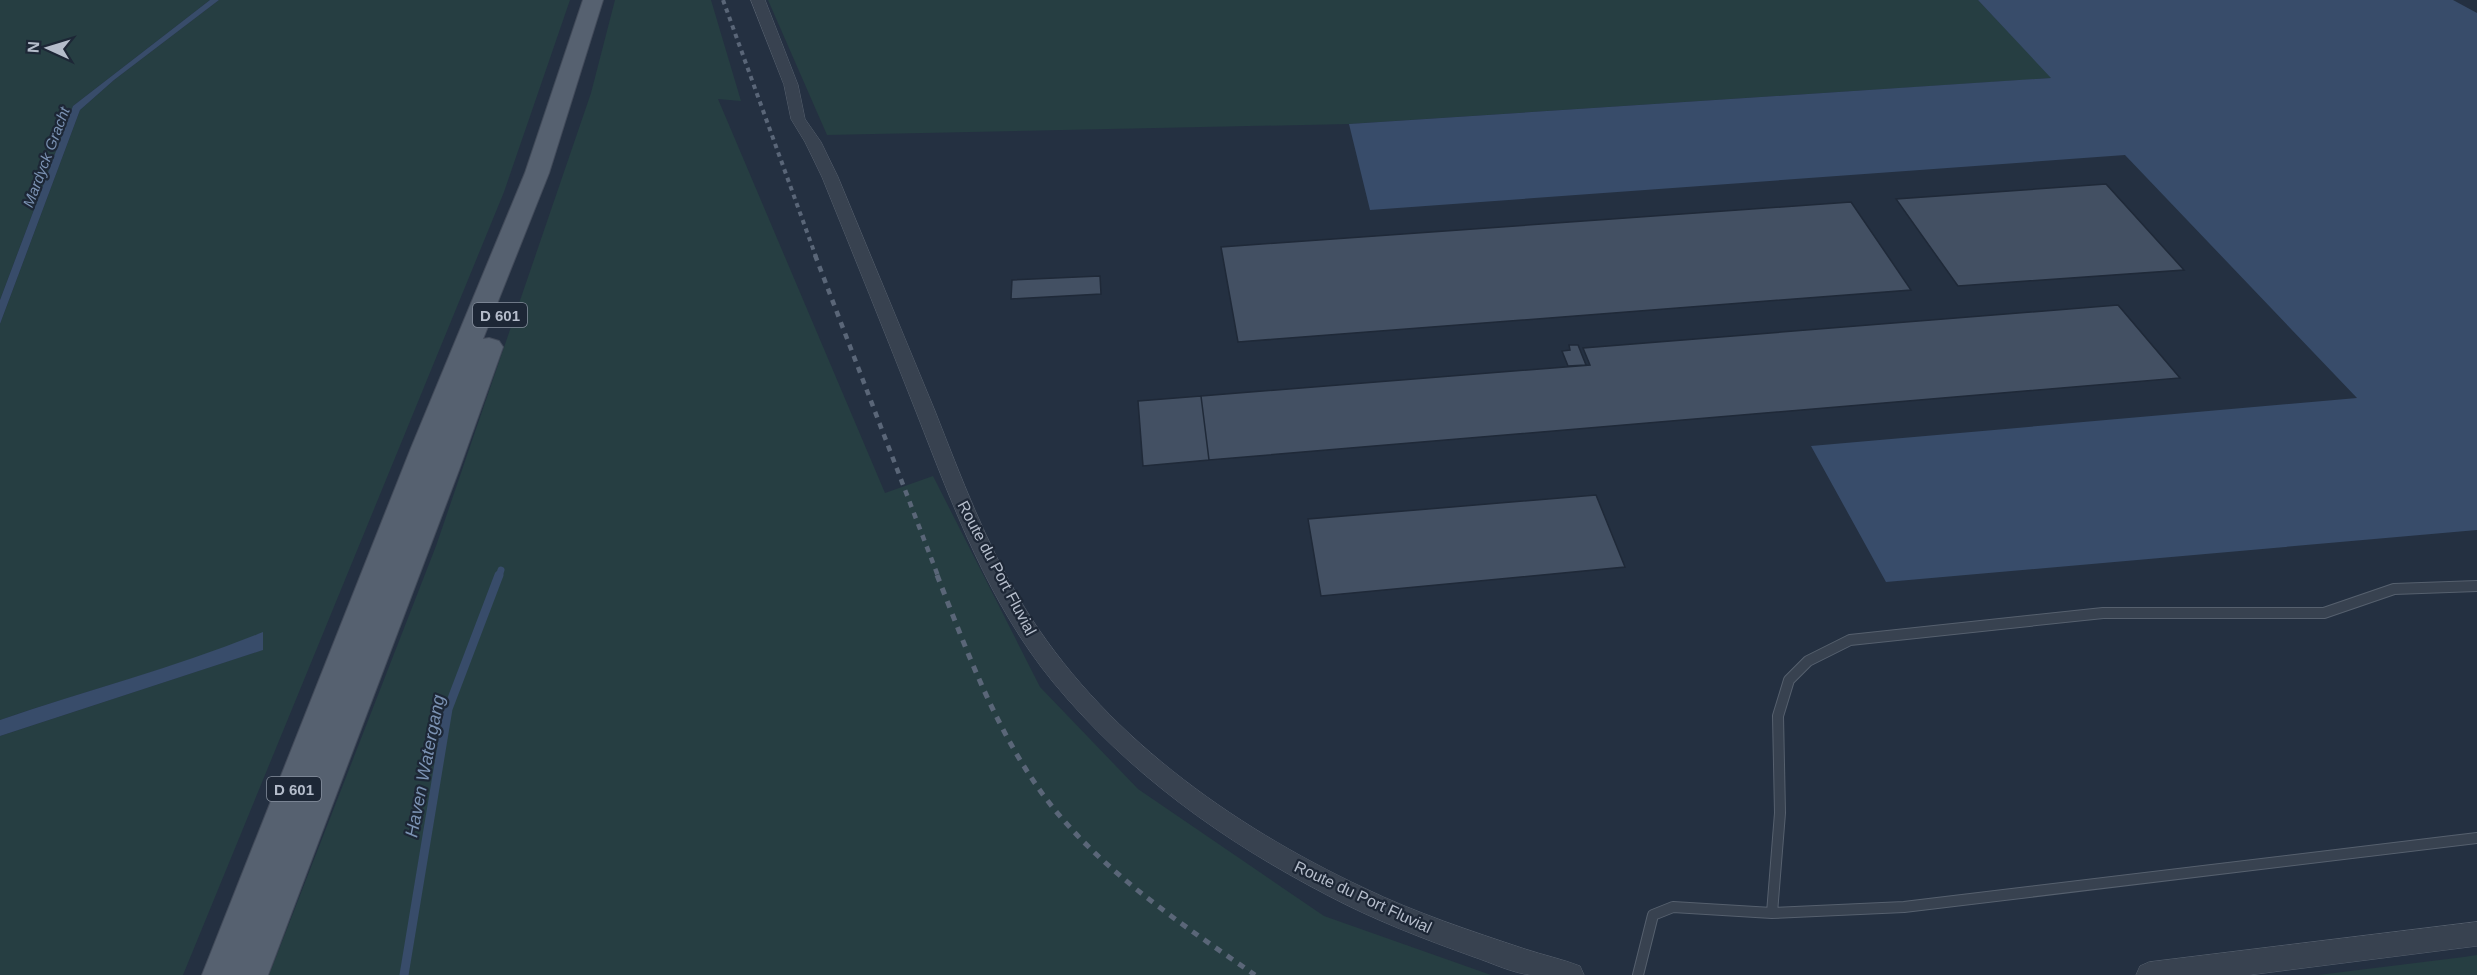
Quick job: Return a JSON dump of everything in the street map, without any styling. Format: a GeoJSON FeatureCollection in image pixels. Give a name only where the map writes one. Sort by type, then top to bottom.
{"type":"FeatureCollection","features":[{"type":"Feature","properties":{"kind":"main road","name":"D 601"},"geometry":{"type":"LineString","coordinates":[[222,975],[426,448],[531,188],[566,90],[593,0]]}},
{"type":"Feature","properties":{"kind":"main road","name":"D 601"},"geometry":{"type":"LineString","coordinates":[[248,975],[444,470],[550,179],[605,0]]}},
{"type":"Feature","properties":{"kind":"street","name":"Route du Port Fluvial"},"geometry":{"type":"LineString","coordinates":[[758,0],[791,85],[798,119],[813,142],[830,177],[967,514],[1017,612],[1067,683],[1114,732],[1167,780],[1221,821],[1268,852],[1398,917],[1451,937],[1571,975]]}},
{"type":"Feature","properties":{"kind":"street"},"geometry":{"type":"LineString","coordinates":[[2149,975],[2477,934]]}},
{"type":"Feature","properties":{"kind":"lane"},"geometry":{"type":"LineString","coordinates":[[1772,913],[1780,813],[1778,716],[1789,680],[1808,661],[1850,640],[2103,613],[2324,613],[2394,590],[2477,586]]}},
{"type":"Feature","properties":{"kind":"lane"},"geometry":{"type":"LineString","coordinates":[[1638,975],[1653,915],[1673,907],[1772,913],[1904,907],[2477,838]]}},
{"type":"Feature","properties":{"kind":"green space"},"geometry":{"type":"Polygon","coordinates":[[[0,0],[210,0],[73,106],[0,300],[0,0]]]}},
{"type":"Feature","properties":{"kind":"green space"},"geometry":{"type":"Polygon","coordinates":[[[219,0],[570,0],[504,192],[183,975],[0,975],[0,736],[262,650],[263,633],[165,668],[0,720],[0,324],[80,110],[114,80],[219,0]]]}},
{"type":"Feature","properties":{"kind":"green space"},"geometry":{"type":"Polygon","coordinates":[[[615,0],[711,0],[741,101],[718,99],[885,493],[933,476],[1040,687],[1138,789],[1324,916],[1491,975],[269,975],[436,546],[591,93],[615,0]]]}},
{"type":"Feature","properties":{"kind":"green space"},"geometry":{"type":"Polygon","coordinates":[[[768,0],[1978,0],[2052,78],[1349,124],[827,135],[768,0]]]}},
{"type":"Feature","properties":{"kind":"green space"},"geometry":{"type":"Polygon","coordinates":[[[2477,955],[2477,975],[2318,975],[2464,957],[2477,955]]]}},
{"type":"Feature","properties":{"kind":"water"},"geometry":{"type":"Polygon","coordinates":[[[210,0],[219,0],[114,80],[80,110],[0,324],[0,300],[73,106],[210,0]]]}},
{"type":"Feature","properties":{"kind":"water"},"geometry":{"type":"Polygon","coordinates":[[[1978,0],[2453,0],[2477,13],[2477,530],[1886,582],[1811,446],[2357,398],[2125,155],[1370,210],[1349,124],[2051,78],[1978,0]]]}},
{"type":"Feature","properties":{"kind":"water"},"geometry":{"type":"Polygon","coordinates":[[[263,632],[263,650],[0,736],[0,720],[231,645],[263,632]]]}},
{"type":"Feature","properties":{"kind":"building"},"geometry":{"type":"Polygon","coordinates":[[[2106,184],[2184,270],[1958,286],[1896,199],[2106,184]]]}},
{"type":"Feature","properties":{"kind":"building"},"geometry":{"type":"Polygon","coordinates":[[[1851,202],[1911,290],[1238,342],[1221,247],[1851,202]]]}},
{"type":"Feature","properties":{"kind":"building"},"geometry":{"type":"Polygon","coordinates":[[[1100,276],[1101,294],[1011,299],[1012,280],[1100,276]]]}},
{"type":"Feature","properties":{"kind":"building"},"geometry":{"type":"Polygon","coordinates":[[[2118,305],[2180,378],[1209,460],[1201,396],[1590,365],[1583,348],[2118,305]]]}},
{"type":"Feature","properties":{"kind":"building"},"geometry":{"type":"Polygon","coordinates":[[[1569,345],[1578,345],[1586,365],[1568,366],[1562,351],[1570,350],[1569,345]]]}},
{"type":"Feature","properties":{"kind":"building"},"geometry":{"type":"Polygon","coordinates":[[[1201,396],[1209,460],[1143,466],[1138,401],[1201,396]]]}},
{"type":"Feature","properties":{"kind":"building"},"geometry":{"type":"Polygon","coordinates":[[[1596,495],[1625,567],[1321,596],[1308,519],[1596,495]]]}},
{"type":"Feature","properties":{"kind":"waterway","name":"Haven Watergang"},"geometry":{"type":"LineString","coordinates":[[499,576],[501,570]]}},
{"type":"Feature","properties":{"kind":"waterway","name":"Haven Watergang"},"geometry":{"type":"LineString","coordinates":[[404,975],[448,709],[499,575]]}},
{"type":"Feature","properties":{"kind":"railway"},"geometry":{"type":"LineString","coordinates":[[723,0],[816,257]]}},
{"type":"Feature","properties":{"kind":"railway"},"geometry":{"type":"LineString","coordinates":[[815,255],[938,576]]}},
{"type":"Feature","properties":{"kind":"railway"},"geometry":{"type":"LineString","coordinates":[[937,575],[983,689],[1011,744],[1044,796],[1090,848],[1142,894],[1255,975]]}},
{"type":"Feature","properties":{"kind":"water label","name":"Mardyck Gracht"},"geometry":{"type":"Point","coordinates":[46,157]}}]}
